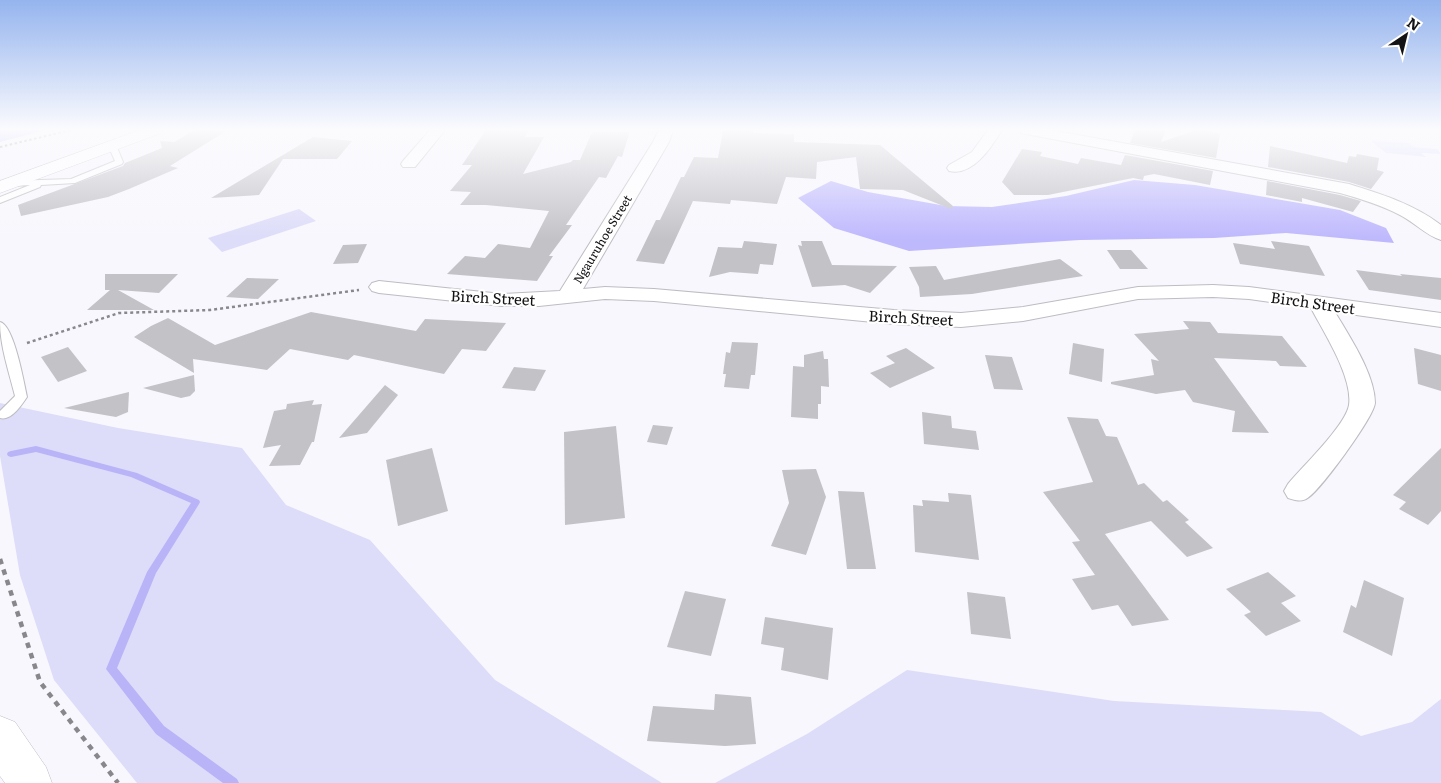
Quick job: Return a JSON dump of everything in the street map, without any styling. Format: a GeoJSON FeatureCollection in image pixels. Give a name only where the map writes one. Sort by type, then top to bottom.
{"type":"FeatureCollection","features":[{"type":"Feature","properties":{"kind":"main road"},"geometry":{"type":"LineString","coordinates":[[4,185],[54,167]]}},
{"type":"Feature","properties":{"kind":"main road"},"geometry":{"type":"LineString","coordinates":[[0,738],[30,783]]}},
{"type":"Feature","properties":{"kind":"street","name":"Ngauruhoe Street"},"geometry":{"type":"LineString","coordinates":[[568,296],[646,167]]}},
{"type":"Feature","properties":{"kind":"street"},"geometry":{"type":"LineString","coordinates":[[1240,167],[1343,188],[1382,200],[1419,218],[1441,234]]}},
{"type":"Feature","properties":{"kind":"street","name":"Birch Street"},"geometry":{"type":"LineString","coordinates":[[379,287],[502,300],[539,300],[605,293],[654,295],[894,317],[960,320],[1015,315],[1114,297],[1172,291],[1249,293],[1441,320]]}},
{"type":"Feature","properties":{"kind":"street"},"geometry":{"type":"LineString","coordinates":[[1298,491],[1356,421],[1362,405],[1356,376],[1319,302]]}},
{"type":"Feature","properties":{"kind":"lane"},"geometry":{"type":"LineString","coordinates":[[4,185],[72,181],[108,167]]}},
{"type":"Feature","properties":{"kind":"lane"},"geometry":{"type":"LineString","coordinates":[[0,200],[46,182]]}},
{"type":"Feature","properties":{"kind":"lane"},"geometry":{"type":"LineString","coordinates":[[0,325],[10,349],[21,397],[4,415]]}},
{"type":"Feature","properties":{"kind":"path"},"geometry":{"type":"LineString","coordinates":[[10,349],[120,313],[210,310],[379,287]]}},
{"type":"Feature","properties":{"kind":"path"},"geometry":{"type":"LineString","coordinates":[[0,559],[40,682],[118,783]]}},
{"type":"Feature","properties":{"kind":"shaded area"},"geometry":{"type":"Polygon","coordinates":[[[1134,180],[1195,185],[1340,210],[1386,228],[1394,243],[1286,233],[1214,238],[1080,240],[909,251],[834,228],[798,198],[831,181],[868,192],[946,206],[992,207],[1066,196],[1134,180]]]}},
{"type":"Feature","properties":{"kind":"shaded area"},"geometry":{"type":"Polygon","coordinates":[[[299,209],[316,221],[222,252],[208,238],[299,209]]]}},
{"type":"Feature","properties":{"kind":"shaded area"},"geometry":{"type":"Polygon","coordinates":[[[0,403],[118,428],[242,448],[286,505],[370,540],[495,680],[662,783],[137,783],[54,680],[20,575],[0,456],[0,403]]]}},
{"type":"Feature","properties":{"kind":"shaded area"},"geometry":{"type":"Polygon","coordinates":[[[907,670],[1114,701],[1321,712],[1361,736],[1412,722],[1441,699],[1441,783],[715,783],[807,734],[907,670]]]}},
{"type":"Feature","properties":{"kind":"building"},"geometry":{"type":"Polygon","coordinates":[[[122,167],[178,168],[108,197],[21,216],[18,205],[122,167]]]}},
{"type":"Feature","properties":{"kind":"building"},"geometry":{"type":"Polygon","coordinates":[[[264,167],[278,167],[259,195],[211,198],[264,167]]]}},
{"type":"Feature","properties":{"kind":"building"},"geometry":{"type":"Polygon","coordinates":[[[471,167],[527,167],[523,174],[553,167],[612,167],[606,178],[599,177],[566,225],[572,225],[549,256],[553,256],[537,281],[447,274],[465,256],[485,258],[498,244],[530,248],[549,211],[486,205],[460,205],[471,192],[450,191],[471,167]]]}},
{"type":"Feature","properties":{"kind":"building"},"geometry":{"type":"Polygon","coordinates":[[[689,167],[817,167],[816,179],[786,177],[777,204],[731,200],[730,204],[693,201],[664,264],[636,261],[656,220],[660,220],[681,177],[684,177],[689,167]]]}},
{"type":"Feature","properties":{"kind":"building"},"geometry":{"type":"Polygon","coordinates":[[[857,167],[906,167],[953,206],[951,209],[903,190],[860,189],[857,167]]]}},
{"type":"Feature","properties":{"kind":"building"},"geometry":{"type":"Polygon","coordinates":[[[1011,167],[1188,167],[1213,171],[1210,185],[1154,174],[1144,176],[1143,180],[1133,178],[1048,195],[1014,195],[1002,182],[1011,167]]]}},
{"type":"Feature","properties":{"kind":"building"},"geometry":{"type":"Polygon","coordinates":[[[1268,167],[1378,167],[1377,170],[1384,172],[1371,189],[1349,182],[1268,167]]]}},
{"type":"Feature","properties":{"kind":"building"},"geometry":{"type":"Polygon","coordinates":[[[1267,181],[1361,201],[1353,212],[1302,198],[1302,202],[1266,195],[1267,181]]]}},
{"type":"Feature","properties":{"kind":"building"},"geometry":{"type":"Polygon","coordinates":[[[744,241],[777,244],[773,265],[760,264],[758,274],[730,272],[709,277],[718,247],[742,248],[744,241]]]}},
{"type":"Feature","properties":{"kind":"building"},"geometry":{"type":"Polygon","coordinates":[[[801,241],[822,241],[832,265],[897,266],[870,293],[845,285],[812,287],[798,245],[802,246],[801,241]]]}},
{"type":"Feature","properties":{"kind":"building"},"geometry":{"type":"Polygon","coordinates":[[[1271,241],[1309,246],[1325,276],[1240,264],[1233,243],[1275,249],[1271,241]]]}},
{"type":"Feature","properties":{"kind":"building"},"geometry":{"type":"Polygon","coordinates":[[[367,244],[358,263],[333,264],[343,245],[367,244]]]}},
{"type":"Feature","properties":{"kind":"building"},"geometry":{"type":"Polygon","coordinates":[[[1107,250],[1131,250],[1148,269],[1120,269],[1107,250]]]}},
{"type":"Feature","properties":{"kind":"building"},"geometry":{"type":"Polygon","coordinates":[[[1060,259],[1083,276],[972,294],[920,297],[919,287],[909,267],[936,266],[944,280],[1060,259]]]}},
{"type":"Feature","properties":{"kind":"building"},"geometry":{"type":"Polygon","coordinates":[[[1356,270],[1402,276],[1400,274],[1441,278],[1441,300],[1369,290],[1356,270]]]}},
{"type":"Feature","properties":{"kind":"building"},"geometry":{"type":"Polygon","coordinates":[[[105,274],[178,274],[159,293],[118,290],[154,310],[87,310],[110,290],[105,290],[105,274]]]}},
{"type":"Feature","properties":{"kind":"building"},"geometry":{"type":"Polygon","coordinates":[[[247,278],[279,279],[258,299],[226,297],[247,278]]]}},
{"type":"Feature","properties":{"kind":"building"},"geometry":{"type":"Polygon","coordinates":[[[311,312],[416,331],[425,319],[506,323],[486,351],[462,349],[444,374],[354,355],[348,360],[290,349],[267,370],[193,359],[194,373],[134,337],[168,318],[215,345],[311,312]]]}},
{"type":"Feature","properties":{"kind":"building"},"geometry":{"type":"Polygon","coordinates":[[[1183,321],[1210,322],[1218,333],[1282,336],[1307,367],[1280,366],[1276,361],[1214,358],[1269,433],[1232,432],[1235,411],[1193,402],[1185,390],[1156,394],[1111,384],[1111,382],[1154,375],[1151,359],[1159,361],[1134,334],[1189,329],[1183,321]]]}},
{"type":"Feature","properties":{"kind":"building"},"geometry":{"type":"Polygon","coordinates":[[[732,342],[758,343],[755,375],[751,375],[749,389],[724,387],[726,374],[723,374],[726,352],[730,353],[732,342]]]}},
{"type":"Feature","properties":{"kind":"building"},"geometry":{"type":"Polygon","coordinates":[[[1073,343],[1104,349],[1102,382],[1069,374],[1073,343]]]}},
{"type":"Feature","properties":{"kind":"building"},"geometry":{"type":"Polygon","coordinates":[[[68,347],[87,371],[58,382],[41,357],[68,347]]]}},
{"type":"Feature","properties":{"kind":"building"},"geometry":{"type":"Polygon","coordinates":[[[906,348],[935,368],[890,388],[870,373],[895,363],[886,356],[906,348]]]}},
{"type":"Feature","properties":{"kind":"building"},"geometry":{"type":"Polygon","coordinates":[[[1414,348],[1441,355],[1441,391],[1418,384],[1414,348]]]}},
{"type":"Feature","properties":{"kind":"building"},"geometry":{"type":"Polygon","coordinates":[[[823,351],[824,359],[828,359],[829,387],[821,386],[821,404],[818,404],[818,419],[791,417],[793,366],[804,367],[804,355],[823,351]]]}},
{"type":"Feature","properties":{"kind":"building"},"geometry":{"type":"Polygon","coordinates":[[[985,355],[1012,357],[1023,390],[994,389],[985,355]]]}},
{"type":"Feature","properties":{"kind":"building"},"geometry":{"type":"Polygon","coordinates":[[[514,367],[546,370],[535,391],[502,388],[514,367]]]}},
{"type":"Feature","properties":{"kind":"building"},"geometry":{"type":"Polygon","coordinates":[[[194,375],[195,391],[190,396],[181,398],[143,388],[194,375]]]}},
{"type":"Feature","properties":{"kind":"building"},"geometry":{"type":"Polygon","coordinates":[[[385,385],[398,395],[367,433],[339,438],[385,385]]]}},
{"type":"Feature","properties":{"kind":"building"},"geometry":{"type":"Polygon","coordinates":[[[129,392],[128,412],[116,417],[64,408],[129,392]]]}},
{"type":"Feature","properties":{"kind":"building"},"geometry":{"type":"Polygon","coordinates":[[[314,400],[312,405],[322,404],[314,442],[312,442],[300,465],[269,466],[281,445],[263,448],[274,411],[286,409],[287,404],[314,400]]]}},
{"type":"Feature","properties":{"kind":"building"},"geometry":{"type":"Polygon","coordinates":[[[922,412],[951,416],[952,428],[976,431],[979,450],[924,444],[922,412]]]}},
{"type":"Feature","properties":{"kind":"building"},"geometry":{"type":"Polygon","coordinates":[[[1067,417],[1098,419],[1106,436],[1117,437],[1138,485],[1144,483],[1163,502],[1167,500],[1189,520],[1185,522],[1213,548],[1187,557],[1151,521],[1105,534],[1169,620],[1132,626],[1118,605],[1092,610],[1072,579],[1095,575],[1072,542],[1080,541],[1043,492],[1093,482],[1067,417]]]}},
{"type":"Feature","properties":{"kind":"building"},"geometry":{"type":"Polygon","coordinates":[[[653,425],[673,427],[667,445],[647,442],[653,425]]]}},
{"type":"Feature","properties":{"kind":"building"},"geometry":{"type":"Polygon","coordinates":[[[616,426],[625,518],[565,525],[564,432],[616,426]]]}},
{"type":"Feature","properties":{"kind":"building"},"geometry":{"type":"Polygon","coordinates":[[[432,448],[448,511],[398,526],[386,460],[432,448]]]}},
{"type":"Feature","properties":{"kind":"building"},"geometry":{"type":"Polygon","coordinates":[[[1441,448],[1441,511],[1428,525],[1399,509],[1406,502],[1393,495],[1441,448]]]}},
{"type":"Feature","properties":{"kind":"building"},"geometry":{"type":"Polygon","coordinates":[[[816,469],[826,497],[806,555],[771,546],[789,503],[782,470],[816,469]]]}},
{"type":"Feature","properties":{"kind":"building"},"geometry":{"type":"Polygon","coordinates":[[[838,491],[864,492],[876,569],[847,569],[838,491]]]}},
{"type":"Feature","properties":{"kind":"building"},"geometry":{"type":"Polygon","coordinates":[[[948,493],[971,495],[979,560],[915,552],[913,505],[923,506],[922,500],[949,502],[948,493]]]}},
{"type":"Feature","properties":{"kind":"building"},"geometry":{"type":"Polygon","coordinates":[[[1268,572],[1296,596],[1281,603],[1301,621],[1266,636],[1244,615],[1251,612],[1226,589],[1268,572]]]}},
{"type":"Feature","properties":{"kind":"building"},"geometry":{"type":"Polygon","coordinates":[[[1364,580],[1404,598],[1392,656],[1343,632],[1351,605],[1356,608],[1364,580]]]}},
{"type":"Feature","properties":{"kind":"building"},"geometry":{"type":"Polygon","coordinates":[[[685,591],[726,599],[711,656],[667,647],[685,591]]]}},
{"type":"Feature","properties":{"kind":"building"},"geometry":{"type":"Polygon","coordinates":[[[967,592],[1005,597],[1011,639],[971,634],[967,592]]]}},
{"type":"Feature","properties":{"kind":"building"},"geometry":{"type":"Polygon","coordinates":[[[765,617],[833,628],[828,680],[781,670],[784,648],[761,644],[765,617]]]}},
{"type":"Feature","properties":{"kind":"building"},"geometry":{"type":"Polygon","coordinates":[[[715,694],[751,697],[756,744],[725,746],[647,741],[653,706],[714,710],[715,694]]]}},
{"type":"Feature","properties":{"kind":"waterway"},"geometry":{"type":"LineString","coordinates":[[11,454],[36,449],[134,475],[196,502],[152,572],[111,669],[160,730],[233,783]]}}]}
